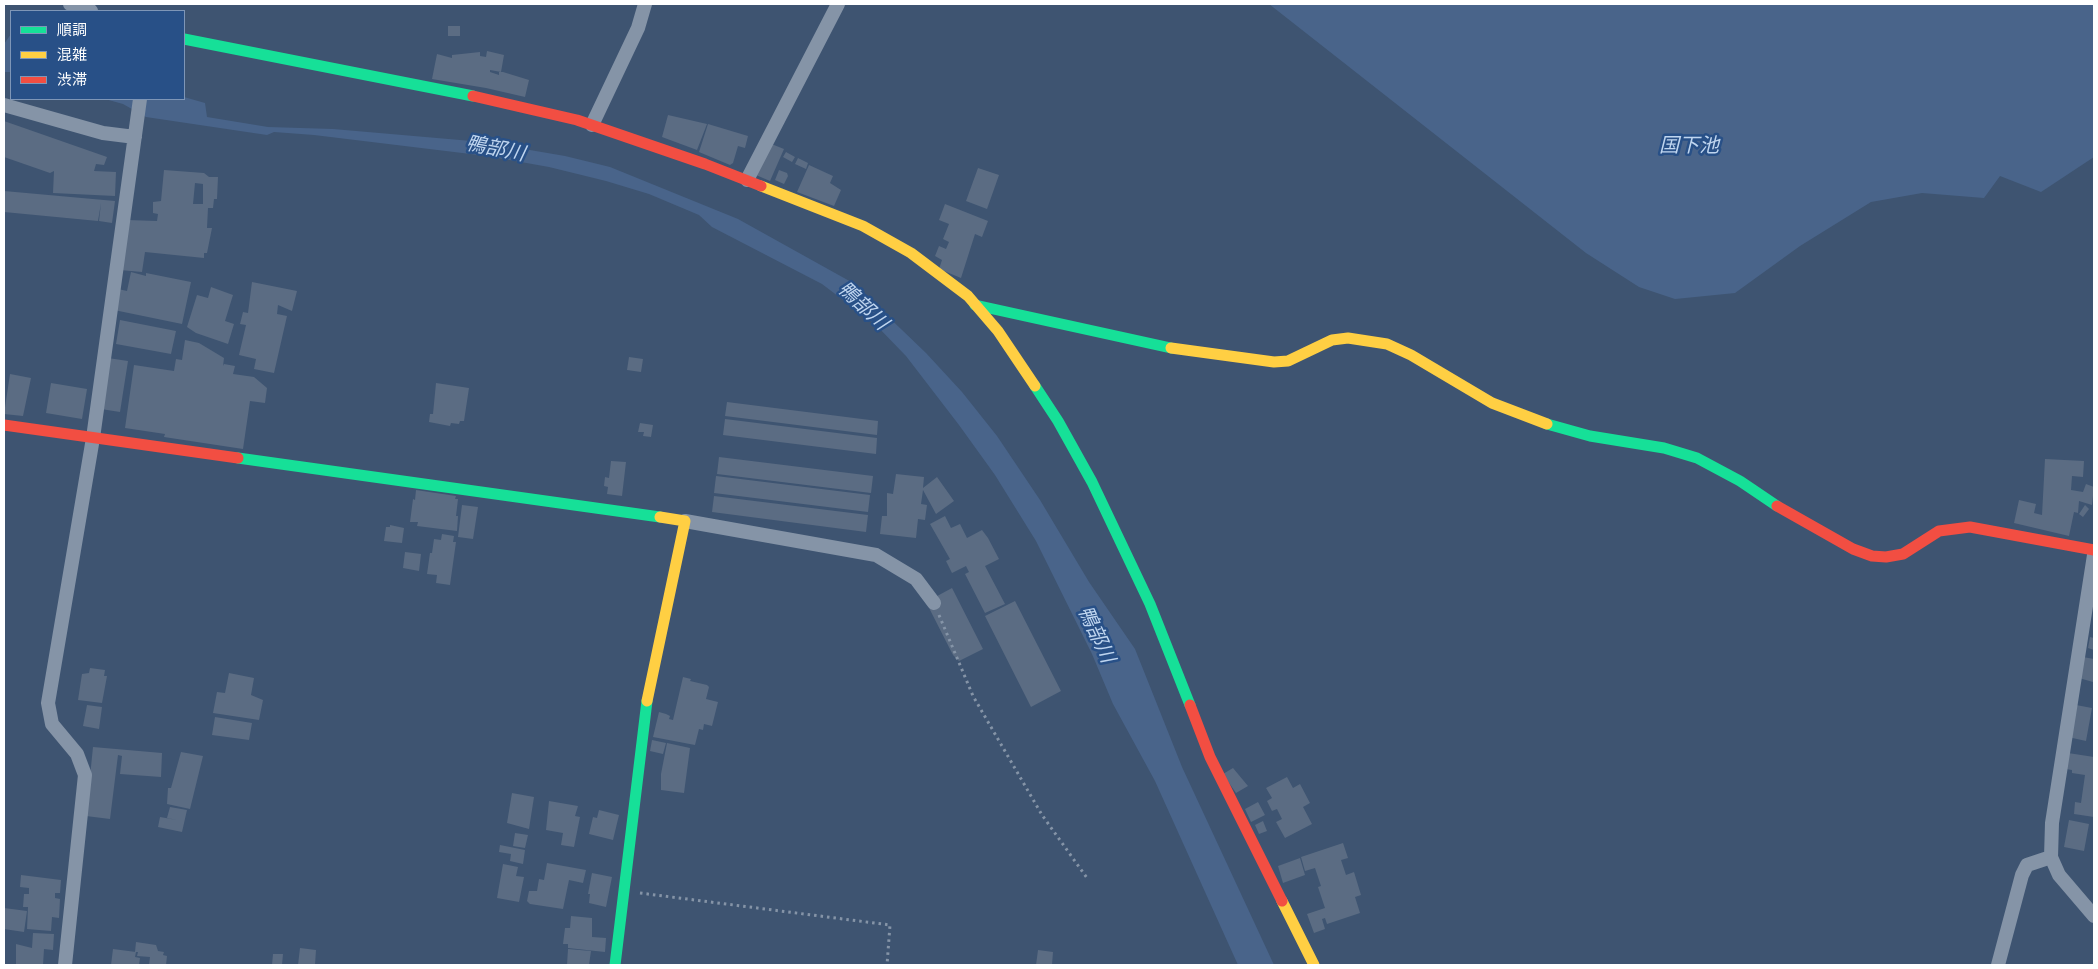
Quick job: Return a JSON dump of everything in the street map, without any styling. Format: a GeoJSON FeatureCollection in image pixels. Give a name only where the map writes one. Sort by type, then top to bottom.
{"type":"FeatureCollection","features":[{"type":"Feature","properties":{"kind":"street"},"geometry":{"type":"LineString","coordinates":[[70,4],[88,10]]}},
{"type":"Feature","properties":{"kind":"street"},"geometry":{"type":"LineString","coordinates":[[592,126],[638,28],[645,4]]}},
{"type":"Feature","properties":{"kind":"street"},"geometry":{"type":"LineString","coordinates":[[747,180],[838,4]]}},
{"type":"Feature","properties":{"kind":"street"},"geometry":{"type":"LineString","coordinates":[[185,39],[469,95],[592,126],[747,180],[863,226],[911,253],[968,296],[998,332],[1058,421],[1092,482],[1150,604],[1210,757],[1314,965]]}},
{"type":"Feature","properties":{"kind":"street"},"geometry":{"type":"LineString","coordinates":[[65,965],[86,774],[77,754],[52,724],[48,703],[93,438],[140,100]]}},
{"type":"Feature","properties":{"kind":"street"},"geometry":{"type":"LineString","coordinates":[[4,104],[104,133],[135,132]]}},
{"type":"Feature","properties":{"kind":"street"},"geometry":{"type":"LineString","coordinates":[[976,305],[1166,347],[1274,362],[1288,361],[1332,340],[1348,338],[1386,344],[1411,355],[1492,403],[1531,420],[1590,436],[1664,448],[1697,458],[1740,481],[1762,498],[1853,549],[1872,556],[1886,557],[1903,554],[1939,531],[1970,527],[2094,550]]}},
{"type":"Feature","properties":{"kind":"street"},"geometry":{"type":"LineString","coordinates":[[4,425],[685,521],[876,555],[916,579],[934,603]]}},
{"type":"Feature","properties":{"kind":"street"},"geometry":{"type":"LineString","coordinates":[[615,965],[644,715],[685,521]]}},
{"type":"Feature","properties":{"kind":"street"},"geometry":{"type":"LineString","coordinates":[[2094,555],[2052,823],[2051,857],[2059,874],[2094,916]]}},
{"type":"Feature","properties":{"kind":"street"},"geometry":{"type":"LineString","coordinates":[[1998,965],[2022,875],[2027,866],[2051,857]]}},
{"type":"Feature","properties":{"kind":"path"},"geometry":{"type":"LineString","coordinates":[[934,603],[973,696],[1042,815],[1087,878]]}},
{"type":"Feature","properties":{"kind":"path"},"geometry":{"type":"LineString","coordinates":[[624,891],[890,926],[886,965]]}},
{"type":"Feature","properties":{"kind":"water","name":"国下池"},"geometry":{"type":"Polygon","coordinates":[[[1269,4],[2094,4],[2094,157],[2041,192],[2000,176],[1984,198],[1922,193],[1871,202],[1800,246],[1735,293],[1675,299],[1639,287],[1586,253],[1269,4]]]}},
{"type":"Feature","properties":{"kind":"water"},"geometry":{"type":"Polygon","coordinates":[[[10,35],[10,72],[4,72],[4,44],[10,35]]]}},
{"type":"Feature","properties":{"kind":"water","name":"鴨部川"},"geometry":{"type":"Polygon","coordinates":[[[185,97],[205,103],[207,117],[268,127],[333,129],[483,142],[565,156],[610,167],[738,219],[853,283],[926,353],[962,392],[997,436],[1040,500],[1089,582],[1135,649],[1182,767],[1274,965],[1238,965],[1155,781],[1113,704],[1092,654],[1036,541],[995,475],[906,356],[875,324],[822,284],[712,227],[699,215],[649,194],[606,181],[549,167],[487,156],[314,135],[274,132],[267,135],[146,117],[123,104],[109,100],[185,100],[185,97]]]}},
{"type":"Feature","properties":{"kind":"building"},"geometry":{"type":"Polygon","coordinates":[[[448,26],[460,26],[460,36],[448,36],[448,26]]]}},
{"type":"Feature","properties":{"kind":"building"},"geometry":{"type":"Polygon","coordinates":[[[487,51],[504,55],[501,72],[529,80],[525,97],[432,79],[437,54],[452,58],[452,55],[480,52],[480,56],[486,57],[487,51]],[[490,70],[490,72],[499,75],[499,72],[501,72],[490,70]]]}},
{"type":"Feature","properties":{"kind":"building"},"geometry":{"type":"Polygon","coordinates":[[[668,115],[707,124],[697,150],[662,137],[668,115]]]}},
{"type":"Feature","properties":{"kind":"building"},"geometry":{"type":"Polygon","coordinates":[[[4,121],[107,157],[104,165],[96,164],[94,171],[116,172],[115,196],[53,193],[54,171],[50,173],[4,157],[4,121]]]}},
{"type":"Feature","properties":{"kind":"building"},"geometry":{"type":"Polygon","coordinates":[[[708,124],[748,136],[745,148],[738,146],[733,163],[730,165],[699,152],[708,124]]]}},
{"type":"Feature","properties":{"kind":"building"},"geometry":{"type":"Polygon","coordinates":[[[769,143],[784,149],[770,181],[756,175],[769,143]]]}},
{"type":"Feature","properties":{"kind":"building"},"geometry":{"type":"Polygon","coordinates":[[[786,152],[795,157],[792,162],[783,157],[786,152]]]}},
{"type":"Feature","properties":{"kind":"building"},"geometry":{"type":"Polygon","coordinates":[[[798,158],[808,163],[806,169],[795,164],[798,158]]]}},
{"type":"Feature","properties":{"kind":"building"},"geometry":{"type":"Polygon","coordinates":[[[809,165],[833,176],[830,183],[841,190],[834,206],[797,192],[809,165]]]}},
{"type":"Feature","properties":{"kind":"building"},"geometry":{"type":"Polygon","coordinates":[[[978,168],[999,175],[987,209],[966,201],[978,168]]]}},
{"type":"Feature","properties":{"kind":"building"},"geometry":{"type":"Polygon","coordinates":[[[164,170],[204,173],[209,177],[218,177],[217,199],[214,199],[213,208],[208,208],[207,228],[212,228],[207,253],[204,253],[204,258],[145,252],[142,272],[120,270],[127,220],[157,221],[158,214],[153,213],[153,202],[161,201],[164,170]],[[195,183],[193,204],[203,204],[203,184],[195,183]]]}},
{"type":"Feature","properties":{"kind":"building"},"geometry":{"type":"Polygon","coordinates":[[[779,170],[787,173],[788,176],[784,184],[775,180],[779,170]]]}},
{"type":"Feature","properties":{"kind":"building"},"geometry":{"type":"Polygon","coordinates":[[[4,191],[115,201],[112,223],[99,221],[101,203],[98,221],[4,212],[4,191]]]}},
{"type":"Feature","properties":{"kind":"building"},"geometry":{"type":"Polygon","coordinates":[[[945,204],[988,221],[982,237],[975,234],[961,278],[939,269],[942,260],[935,256],[939,246],[946,249],[949,242],[943,239],[949,224],[939,220],[945,204]]]}},
{"type":"Feature","properties":{"kind":"building"},"geometry":{"type":"Polygon","coordinates":[[[131,272],[191,282],[182,324],[114,310],[118,289],[127,291],[131,272]]]}},
{"type":"Feature","properties":{"kind":"building"},"geometry":{"type":"Polygon","coordinates":[[[252,282],[297,291],[292,311],[278,305],[277,314],[287,316],[274,373],[254,369],[256,359],[239,355],[246,325],[240,324],[243,312],[248,313],[252,282]]]}},
{"type":"Feature","properties":{"kind":"building"},"geometry":{"type":"Polygon","coordinates":[[[211,287],[233,295],[225,321],[234,324],[228,344],[196,333],[187,327],[197,295],[208,298],[211,287]]]}},
{"type":"Feature","properties":{"kind":"building"},"geometry":{"type":"Polygon","coordinates":[[[120,320],[176,331],[171,354],[116,344],[120,320]]]}},
{"type":"Feature","properties":{"kind":"building"},"geometry":{"type":"Polygon","coordinates":[[[185,340],[199,343],[224,358],[223,366],[224,364],[235,366],[233,374],[254,377],[267,388],[265,403],[250,401],[243,449],[164,437],[165,434],[125,428],[134,365],[174,371],[176,359],[182,360],[185,340]]]}},
{"type":"Feature","properties":{"kind":"building"},"geometry":{"type":"Polygon","coordinates":[[[629,357],[643,359],[641,372],[627,370],[629,357]]]}},
{"type":"Feature","properties":{"kind":"building"},"geometry":{"type":"Polygon","coordinates":[[[108,358],[128,361],[120,412],[101,409],[108,358]]]}},
{"type":"Feature","properties":{"kind":"building"},"geometry":{"type":"Polygon","coordinates":[[[10,374],[31,378],[23,416],[4,414],[10,374]]]}},
{"type":"Feature","properties":{"kind":"building"},"geometry":{"type":"Polygon","coordinates":[[[51,383],[87,389],[82,419],[46,413],[51,383]]]}},
{"type":"Feature","properties":{"kind":"building"},"geometry":{"type":"Polygon","coordinates":[[[436,383],[469,388],[464,421],[460,421],[459,424],[451,423],[450,426],[429,422],[430,414],[433,414],[436,383]]]}},
{"type":"Feature","properties":{"kind":"building"},"geometry":{"type":"Polygon","coordinates":[[[727,402],[878,421],[877,435],[725,416],[727,402]]]}},
{"type":"Feature","properties":{"kind":"building"},"geometry":{"type":"Polygon","coordinates":[[[725,419],[877,438],[876,454],[723,435],[725,419]]]}},
{"type":"Feature","properties":{"kind":"building"},"geometry":{"type":"Polygon","coordinates":[[[640,423],[653,425],[651,437],[643,436],[644,432],[638,432],[640,423]]]}},
{"type":"Feature","properties":{"kind":"building"},"geometry":{"type":"Polygon","coordinates":[[[719,457],[873,476],[871,493],[717,474],[719,457]]]}},
{"type":"Feature","properties":{"kind":"building"},"geometry":{"type":"Polygon","coordinates":[[[2045,459],[2084,461],[2083,477],[2072,476],[2071,490],[2083,492],[2086,484],[2094,487],[2092,505],[2079,501],[2078,513],[2074,512],[2069,536],[2014,523],[2019,500],[2036,504],[2034,513],[2042,515],[2045,459]]]}},
{"type":"Feature","properties":{"kind":"building"},"geometry":{"type":"Polygon","coordinates":[[[611,461],[626,462],[622,496],[607,494],[608,487],[604,486],[605,477],[609,478],[611,461]]]}},
{"type":"Feature","properties":{"kind":"building"},"geometry":{"type":"Polygon","coordinates":[[[896,474],[924,477],[923,488],[937,477],[954,501],[936,514],[923,490],[921,504],[927,505],[925,520],[918,519],[916,538],[880,534],[882,516],[887,516],[887,493],[893,494],[896,474]]]}},
{"type":"Feature","properties":{"kind":"building"},"geometry":{"type":"Polygon","coordinates":[[[716,476],[870,495],[868,512],[714,493],[716,476]]]}},
{"type":"Feature","properties":{"kind":"building"},"geometry":{"type":"Polygon","coordinates":[[[416,490],[456,496],[455,499],[458,499],[457,531],[417,526],[418,522],[410,522],[416,490]]]}},
{"type":"Feature","properties":{"kind":"building"},"geometry":{"type":"Polygon","coordinates":[[[714,496],[868,515],[866,532],[712,512],[714,496]]]}},
{"type":"Feature","properties":{"kind":"building"},"geometry":{"type":"Polygon","coordinates":[[[462,505],[478,507],[473,539],[458,537],[462,505]]]}},
{"type":"Feature","properties":{"kind":"building"},"geometry":{"type":"Polygon","coordinates":[[[2085,505],[2089,509],[2083,517],[2079,514],[2085,505]]]}},
{"type":"Feature","properties":{"kind":"building"},"geometry":{"type":"Polygon","coordinates":[[[945,516],[951,528],[960,524],[967,538],[982,530],[988,538],[999,559],[985,566],[1005,604],[985,613],[965,574],[969,572],[966,566],[952,573],[946,561],[950,559],[930,524],[945,516]]]}},
{"type":"Feature","properties":{"kind":"building"},"geometry":{"type":"Polygon","coordinates":[[[390,525],[404,528],[402,543],[384,541],[386,527],[390,527],[390,525]]]}},
{"type":"Feature","properties":{"kind":"building"},"geometry":{"type":"Polygon","coordinates":[[[442,534],[454,536],[453,542],[456,542],[450,585],[436,583],[437,575],[427,574],[434,539],[441,540],[442,534]]]}},
{"type":"Feature","properties":{"kind":"building"},"geometry":{"type":"Polygon","coordinates":[[[405,552],[421,554],[419,571],[403,568],[405,552]]]}},
{"type":"Feature","properties":{"kind":"building"},"geometry":{"type":"Polygon","coordinates":[[[952,588],[983,649],[959,661],[953,655],[926,602],[952,588]]]}},
{"type":"Feature","properties":{"kind":"building"},"geometry":{"type":"Polygon","coordinates":[[[1015,601],[1061,691],[1031,707],[985,616],[1015,601]]]}},
{"type":"Feature","properties":{"kind":"building"},"geometry":{"type":"Polygon","coordinates":[[[2090,637],[2094,638],[2094,650],[2088,648],[2090,637]]]}},
{"type":"Feature","properties":{"kind":"building"},"geometry":{"type":"Polygon","coordinates":[[[2083,657],[2094,659],[2093,682],[2079,678],[2083,657]]]}},
{"type":"Feature","properties":{"kind":"building"},"geometry":{"type":"Polygon","coordinates":[[[90,668],[105,670],[104,676],[107,676],[102,703],[78,700],[82,674],[89,673],[90,668]]]}},
{"type":"Feature","properties":{"kind":"building"},"geometry":{"type":"Polygon","coordinates":[[[229,673],[254,678],[251,695],[263,700],[259,720],[213,713],[217,692],[225,693],[229,673]]]}},
{"type":"Feature","properties":{"kind":"building"},"geometry":{"type":"Polygon","coordinates":[[[683,677],[691,679],[690,681],[707,685],[709,687],[706,699],[718,702],[712,726],[704,724],[703,730],[699,729],[695,745],[653,737],[659,712],[670,716],[669,719],[673,720],[683,677]]]}},
{"type":"Feature","properties":{"kind":"building"},"geometry":{"type":"Polygon","coordinates":[[[87,705],[102,707],[99,729],[83,726],[87,705]]]}},
{"type":"Feature","properties":{"kind":"building"},"geometry":{"type":"Polygon","coordinates":[[[2076,705],[2092,708],[2086,741],[2068,737],[2076,705]]]}},
{"type":"Feature","properties":{"kind":"building"},"geometry":{"type":"Polygon","coordinates":[[[215,717],[252,723],[249,740],[212,735],[215,717]]]}},
{"type":"Feature","properties":{"kind":"building"},"geometry":{"type":"Polygon","coordinates":[[[652,740],[666,743],[663,754],[650,751],[652,740]]]}},
{"type":"Feature","properties":{"kind":"building"},"geometry":{"type":"Polygon","coordinates":[[[667,743],[690,748],[684,793],[661,790],[661,774],[667,743]]]}},
{"type":"Feature","properties":{"kind":"building"},"geometry":{"type":"Polygon","coordinates":[[[93,747],[162,753],[161,777],[120,774],[122,756],[118,755],[110,819],[86,816],[93,747]]]}},
{"type":"Feature","properties":{"kind":"building"},"geometry":{"type":"Polygon","coordinates":[[[181,752],[203,756],[190,809],[167,804],[168,788],[171,788],[181,752]]]}},
{"type":"Feature","properties":{"kind":"building"},"geometry":{"type":"Polygon","coordinates":[[[2068,753],[2094,757],[2094,817],[2074,814],[2075,802],[2081,803],[2085,775],[2072,773],[2072,770],[2066,769],[2068,753]]]}},
{"type":"Feature","properties":{"kind":"building"},"geometry":{"type":"Polygon","coordinates":[[[1233,768],[1248,786],[1236,793],[1223,774],[1233,768]]]}},
{"type":"Feature","properties":{"kind":"building"},"geometry":{"type":"Polygon","coordinates":[[[1287,777],[1293,788],[1300,784],[1310,803],[1303,807],[1312,824],[1285,838],[1276,822],[1282,819],[1277,809],[1272,811],[1267,801],[1272,798],[1266,788],[1287,777]]]}},
{"type":"Feature","properties":{"kind":"building"},"geometry":{"type":"Polygon","coordinates":[[[512,793],[534,797],[529,829],[507,823],[512,793]]]}},
{"type":"Feature","properties":{"kind":"building"},"geometry":{"type":"Polygon","coordinates":[[[549,801],[578,806],[575,816],[580,817],[574,847],[561,845],[563,833],[546,830],[549,801]]]}},
{"type":"Feature","properties":{"kind":"building"},"geometry":{"type":"Polygon","coordinates":[[[1258,802],[1265,815],[1251,822],[1245,809],[1258,802]]]}},
{"type":"Feature","properties":{"kind":"building"},"geometry":{"type":"Polygon","coordinates":[[[170,807],[187,810],[182,832],[158,827],[160,817],[177,820],[167,818],[170,807]]]}},
{"type":"Feature","properties":{"kind":"building"},"geometry":{"type":"Polygon","coordinates":[[[599,810],[619,815],[613,840],[589,834],[593,817],[597,818],[599,810]]]}},
{"type":"Feature","properties":{"kind":"building"},"geometry":{"type":"Polygon","coordinates":[[[2069,820],[2089,824],[2084,851],[2064,847],[2069,820]]]}},
{"type":"Feature","properties":{"kind":"building"},"geometry":{"type":"Polygon","coordinates":[[[1263,821],[1267,831],[1259,834],[1255,825],[1263,821]]]}},
{"type":"Feature","properties":{"kind":"building"},"geometry":{"type":"Polygon","coordinates":[[[515,833],[528,835],[525,848],[513,846],[515,833]]]}},
{"type":"Feature","properties":{"kind":"building"},"geometry":{"type":"Polygon","coordinates":[[[1343,843],[1348,858],[1341,860],[1346,875],[1354,872],[1361,895],[1355,897],[1360,913],[1327,924],[1325,918],[1322,919],[1325,929],[1314,933],[1307,914],[1325,908],[1318,887],[1321,886],[1315,868],[1305,871],[1301,857],[1343,843]]]}},
{"type":"Feature","properties":{"kind":"building"},"geometry":{"type":"Polygon","coordinates":[[[500,845],[525,850],[523,864],[510,861],[511,854],[499,852],[500,845]]]}},
{"type":"Feature","properties":{"kind":"building"},"geometry":{"type":"Polygon","coordinates":[[[1300,858],[1305,875],[1283,883],[1278,866],[1300,858]]]}},
{"type":"Feature","properties":{"kind":"building"},"geometry":{"type":"Polygon","coordinates":[[[547,863],[586,870],[583,883],[569,880],[563,909],[530,904],[527,901],[529,891],[537,891],[539,879],[544,880],[547,863]]]}},
{"type":"Feature","properties":{"kind":"building"},"geometry":{"type":"Polygon","coordinates":[[[503,864],[518,867],[516,876],[524,877],[519,902],[497,898],[503,864]]]}},
{"type":"Feature","properties":{"kind":"building"},"geometry":{"type":"Polygon","coordinates":[[[592,873],[612,877],[606,907],[589,903],[590,894],[588,894],[592,873]]]}},
{"type":"Feature","properties":{"kind":"building"},"geometry":{"type":"Polygon","coordinates":[[[21,875],[61,880],[60,893],[55,893],[55,898],[60,899],[59,918],[52,917],[51,931],[27,929],[28,907],[23,907],[24,894],[29,894],[29,888],[20,887],[21,875]]]}},
{"type":"Feature","properties":{"kind":"building"},"geometry":{"type":"Polygon","coordinates":[[[4,908],[27,911],[24,932],[4,929],[4,908]]]}},
{"type":"Feature","properties":{"kind":"building"},"geometry":{"type":"Polygon","coordinates":[[[571,916],[592,918],[592,937],[606,938],[605,952],[568,948],[568,944],[563,944],[565,928],[570,928],[571,916]]]}},
{"type":"Feature","properties":{"kind":"building"},"geometry":{"type":"Polygon","coordinates":[[[33,933],[54,934],[53,950],[44,949],[43,965],[16,965],[16,944],[32,948],[33,933]]]}},
{"type":"Feature","properties":{"kind":"building"},"geometry":{"type":"Polygon","coordinates":[[[136,942],[156,945],[158,951],[164,952],[163,955],[167,956],[166,965],[149,965],[150,957],[137,956],[138,952],[135,952],[136,942]]]}},
{"type":"Feature","properties":{"kind":"building"},"geometry":{"type":"Polygon","coordinates":[[[300,948],[316,950],[315,965],[298,965],[300,948]]]}},
{"type":"Feature","properties":{"kind":"building"},"geometry":{"type":"Polygon","coordinates":[[[113,949],[136,952],[135,957],[140,958],[139,965],[111,965],[113,949]]]}},
{"type":"Feature","properties":{"kind":"building"},"geometry":{"type":"Polygon","coordinates":[[[568,949],[591,951],[589,965],[567,965],[568,949]]]}},
{"type":"Feature","properties":{"kind":"building"},"geometry":{"type":"Polygon","coordinates":[[[1038,950],[1053,952],[1052,965],[1036,965],[1038,950]]]}},
{"type":"Feature","properties":{"kind":"building"},"geometry":{"type":"Polygon","coordinates":[[[273,954],[283,954],[282,965],[272,965],[273,954]]]}},
{"type":"Feature","properties":{"kind":"traffic: fast"},"geometry":{"type":"LineString","coordinates":[[185,39],[473,96]]}},
{"type":"Feature","properties":{"kind":"traffic: fast"},"geometry":{"type":"LineString","coordinates":[[975,305],[1171,348]]}},
{"type":"Feature","properties":{"kind":"traffic: fast"},"geometry":{"type":"LineString","coordinates":[[1035,386],[1058,421],[1092,482],[1150,604],[1190,705]]}},
{"type":"Feature","properties":{"kind":"traffic: fast"},"geometry":{"type":"LineString","coordinates":[[1547,424],[1590,436],[1664,448],[1697,458],[1740,481],[1777,506]]}},
{"type":"Feature","properties":{"kind":"traffic: fast"},"geometry":{"type":"LineString","coordinates":[[238,458],[660,517]]}},
{"type":"Feature","properties":{"kind":"traffic: fast"},"geometry":{"type":"LineString","coordinates":[[615,965],[647,701]]}},
{"type":"Feature","properties":{"kind":"traffic: slow"},"geometry":{"type":"LineString","coordinates":[[761,186],[863,226],[911,253],[968,296],[998,331],[1035,386]]}},
{"type":"Feature","properties":{"kind":"traffic: slow"},"geometry":{"type":"LineString","coordinates":[[1171,348],[1274,362],[1288,361],[1332,340],[1348,338],[1387,344],[1411,355],[1492,403],[1547,424]]}},
{"type":"Feature","properties":{"kind":"traffic: slow"},"geometry":{"type":"LineString","coordinates":[[647,701],[685,521],[660,517]]}},
{"type":"Feature","properties":{"kind":"traffic: slow"},"geometry":{"type":"LineString","coordinates":[[1282,901],[1314,965]]}},
{"type":"Feature","properties":{"kind":"traffic: jam"},"geometry":{"type":"LineString","coordinates":[[473,96],[577,120],[705,164],[761,186]]}},
{"type":"Feature","properties":{"kind":"traffic: jam"},"geometry":{"type":"LineString","coordinates":[[4,425],[238,458]]}},
{"type":"Feature","properties":{"kind":"traffic: jam"},"geometry":{"type":"LineString","coordinates":[[1777,506],[1853,549],[1872,556],[1886,557],[1903,554],[1939,531],[1970,527],[2094,550]]}},
{"type":"Feature","properties":{"kind":"traffic: jam"},"geometry":{"type":"LineString","coordinates":[[1190,705],[1210,757],[1282,901]]}}]}
